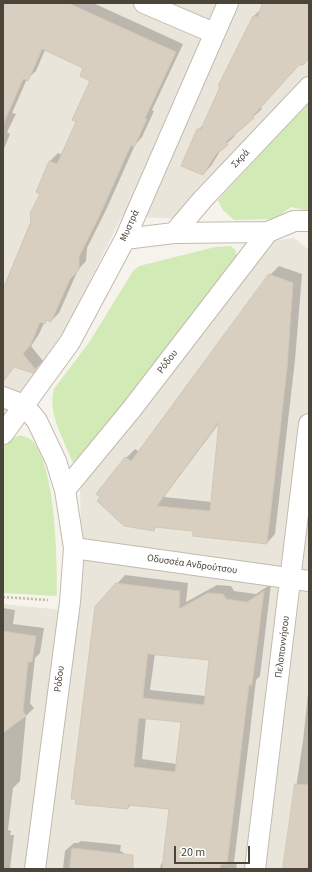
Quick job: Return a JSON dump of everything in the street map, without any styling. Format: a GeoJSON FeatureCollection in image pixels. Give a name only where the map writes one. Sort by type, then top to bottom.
{"type":"FeatureCollection","features":[{"type":"Feature","properties":{"kind":"street"},"geometry":{"type":"LineString","coordinates":[[144,3],[214,33]]}},
{"type":"Feature","properties":{"kind":"street","name":"Μυστρά"},"geometry":{"type":"LineString","coordinates":[[3,434],[70,342],[125,239],[228,3]]}},
{"type":"Feature","properties":{"kind":"street","name":"Σκρά"},"geometry":{"type":"LineString","coordinates":[[174,233],[203,199],[309,87]]}},
{"type":"Feature","properties":{"kind":"street"},"geometry":{"type":"LineString","coordinates":[[125,239],[174,233],[268,232],[294,221],[309,221]]}},
{"type":"Feature","properties":{"kind":"street","name":"Ρόδου"},"geometry":{"type":"LineString","coordinates":[[65,490],[131,410],[268,232]]}},
{"type":"Feature","properties":{"kind":"street"},"geometry":{"type":"LineString","coordinates":[[3,397],[24,405]]}},
{"type":"Feature","properties":{"kind":"street","name":"Ρόδου"},"geometry":{"type":"LineString","coordinates":[[24,405],[37,421],[56,460],[65,490],[74,548],[70,602],[35,869]]}},
{"type":"Feature","properties":{"kind":"street","name":"Πελοποννήσου"},"geometry":{"type":"LineString","coordinates":[[255,869],[300,580],[309,424]]}},
{"type":"Feature","properties":{"kind":"street","name":"Οδυσσέα Ανδρούτσου"},"geometry":{"type":"LineString","coordinates":[[74,548],[300,580]]}},
{"type":"Feature","properties":{"kind":"path"},"geometry":{"type":"LineString","coordinates":[[3,597],[70,602]]}},
{"type":"Feature","properties":{"kind":"shaded area"},"geometry":{"type":"Polygon","coordinates":[[[3,3],[309,3],[309,80],[177,219],[122,216],[66,329],[3,417],[3,3]]]}},
{"type":"Feature","properties":{"kind":"shaded area"},"geometry":{"type":"Polygon","coordinates":[[[294,238],[309,250],[309,869],[3,869],[3,604],[72,611],[82,564],[80,489],[272,241],[294,238]]]}},
{"type":"Feature","properties":{"kind":"green space"},"geometry":{"type":"Polygon","coordinates":[[[309,101],[309,211],[291,207],[275,219],[234,220],[222,209],[218,200],[309,101]]]}},
{"type":"Feature","properties":{"kind":"green space"},"geometry":{"type":"Polygon","coordinates":[[[231,246],[235,250],[237,256],[94,446],[76,464],[72,461],[57,426],[52,398],[54,389],[90,341],[133,271],[139,266],[215,247],[231,246]]]}},
{"type":"Feature","properties":{"kind":"green space"},"geometry":{"type":"Polygon","coordinates":[[[20,435],[30,439],[35,444],[42,458],[47,476],[56,539],[57,596],[3,593],[3,446],[9,440],[20,435]]]}},
{"type":"Feature","properties":{"kind":"building"},"geometry":{"type":"Polygon","coordinates":[[[3,3],[68,3],[176,52],[145,118],[147,119],[134,147],[131,145],[98,219],[79,257],[79,270],[70,279],[51,322],[46,320],[45,324],[40,322],[31,344],[23,354],[36,370],[33,373],[14,367],[3,382],[3,289],[31,222],[30,213],[40,194],[36,192],[49,161],[57,164],[76,122],[72,120],[90,81],[80,76],[83,68],[42,49],[28,81],[23,79],[3,125],[3,3]]]}},
{"type":"Feature","properties":{"kind":"building"},"geometry":{"type":"Polygon","coordinates":[[[263,3],[309,3],[309,58],[303,65],[299,65],[253,116],[254,118],[226,142],[228,145],[216,154],[203,175],[181,166],[197,129],[201,129],[220,87],[218,86],[253,16],[257,17],[263,3]]]}},
{"type":"Feature","properties":{"kind":"building"},"geometry":{"type":"Polygon","coordinates":[[[269,274],[293,283],[287,369],[267,544],[193,536],[193,531],[155,527],[154,531],[124,526],[97,501],[100,497],[96,494],[125,457],[131,461],[269,274]],[[219,422],[157,506],[210,511],[219,422]]]}},
{"type":"Feature","properties":{"kind":"building"},"geometry":{"type":"Polygon","coordinates":[[[116,583],[180,591],[179,609],[208,593],[223,594],[226,599],[247,602],[264,591],[252,685],[249,685],[227,864],[221,864],[220,869],[162,869],[169,809],[128,805],[128,809],[75,804],[76,799],[71,799],[95,607],[116,583]],[[148,654],[143,698],[204,705],[209,660],[148,654]],[[139,718],[134,767],[175,772],[181,722],[139,718]]]}},
{"type":"Feature","properties":{"kind":"building"},"geometry":{"type":"Polygon","coordinates":[[[3,631],[36,636],[32,662],[28,662],[23,711],[26,716],[3,733],[3,631]]]}},
{"type":"Feature","properties":{"kind":"building"},"geometry":{"type":"Polygon","coordinates":[[[295,784],[309,785],[309,869],[283,869],[295,784]]]}},
{"type":"Feature","properties":{"kind":"building"},"geometry":{"type":"Polygon","coordinates":[[[72,848],[133,855],[133,869],[70,869],[72,848]]]}}]}
